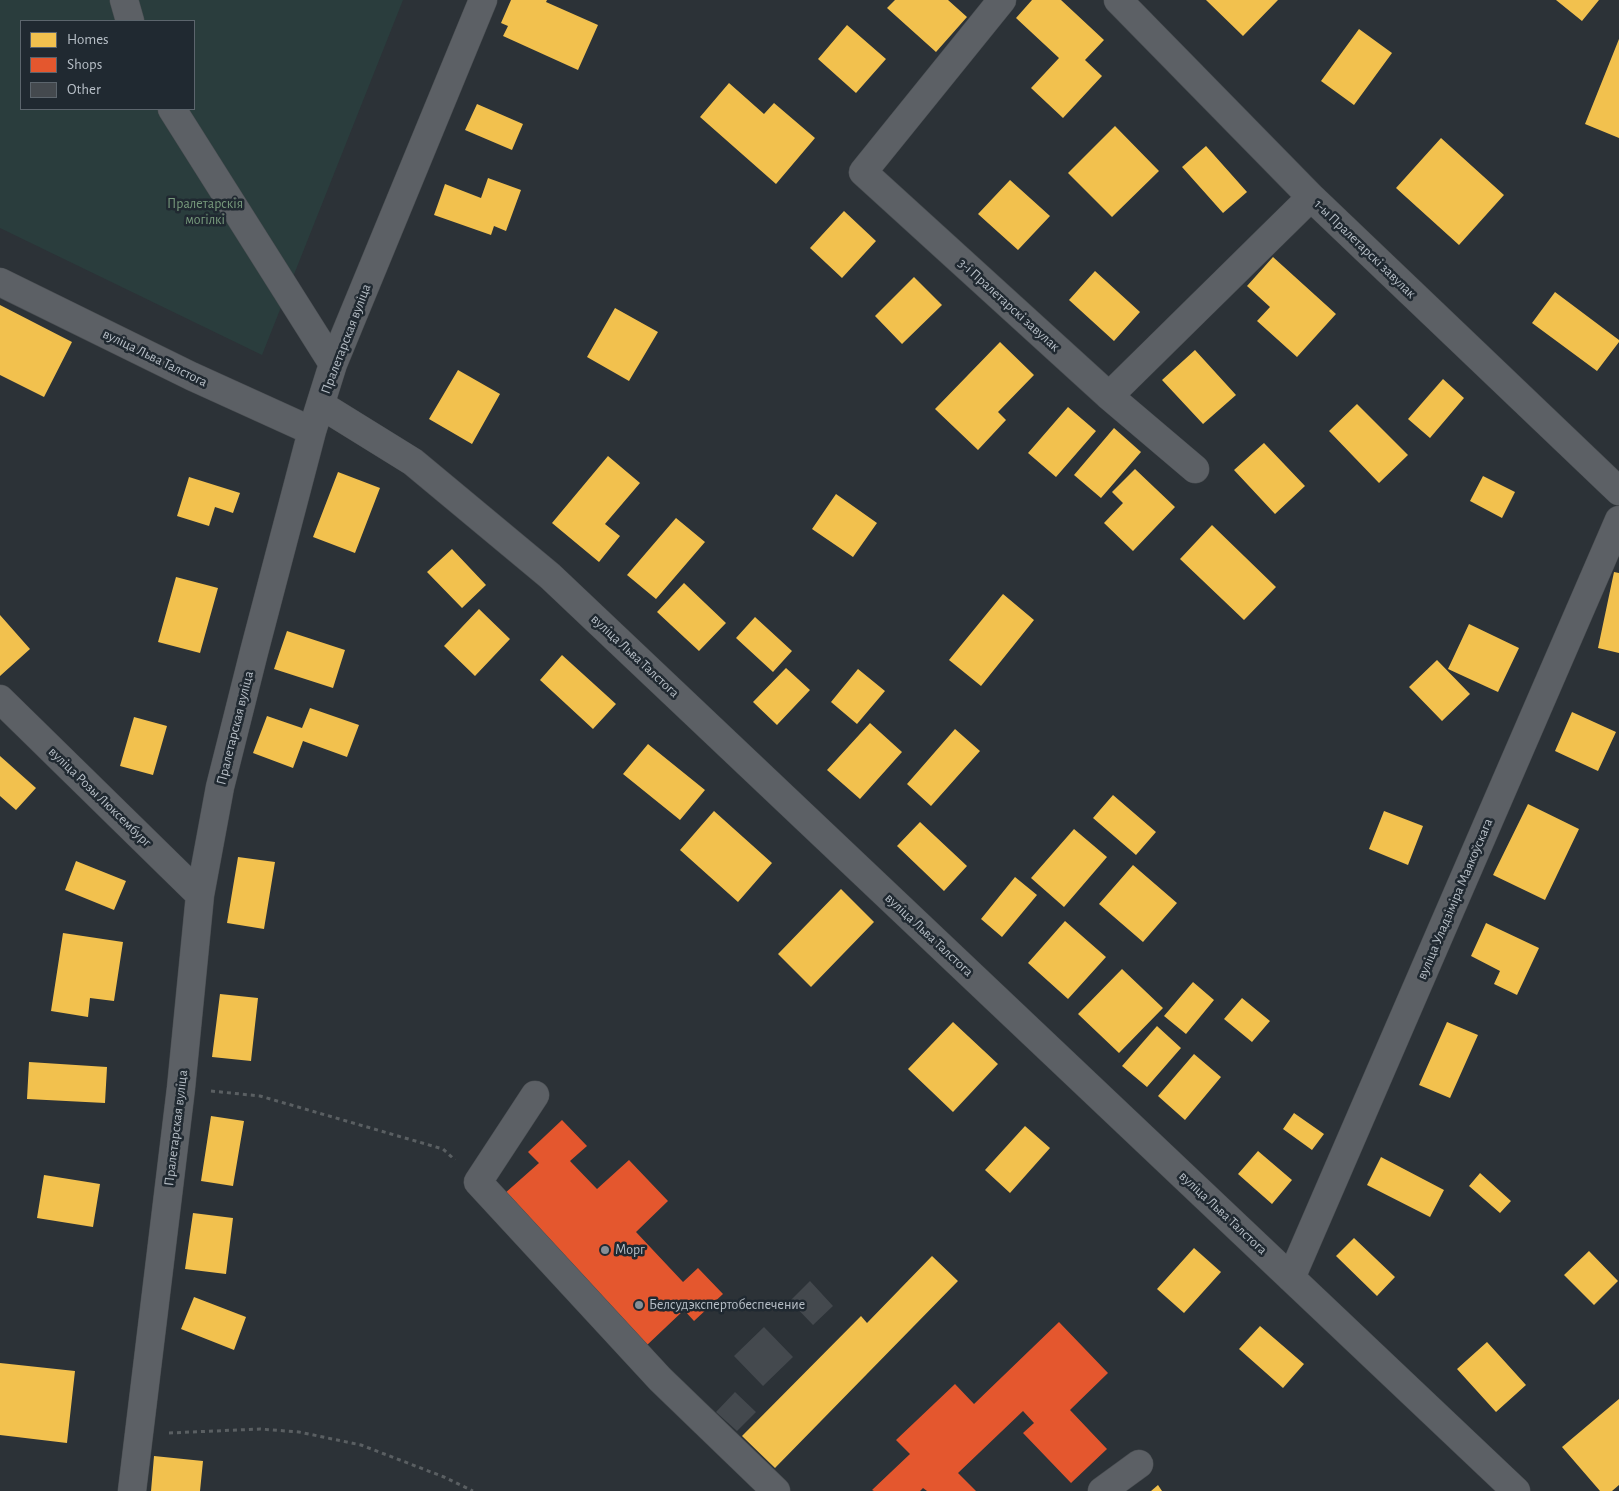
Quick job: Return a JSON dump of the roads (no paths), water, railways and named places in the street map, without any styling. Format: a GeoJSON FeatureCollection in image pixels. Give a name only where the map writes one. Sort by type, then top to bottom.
{"type":"FeatureCollection","features":[{"type":"Feature","properties":{"kind":"street"},"geometry":{"type":"LineString","coordinates":[[124,0],[130,20]]}},
{"type":"Feature","properties":{"kind":"street","name":"Пралетарская вуліца"},"geometry":{"type":"LineString","coordinates":[[132,1491],[181,1088],[200,895],[220,787],[254,652],[333,364],[483,0]]}},
{"type":"Feature","properties":{"kind":"street","name":"3-і Пралетарскі завулак"},"geometry":{"type":"LineString","coordinates":[[1002,0],[862,172],[1109,396]]}},
{"type":"Feature","properties":{"kind":"street","name":"1-ы Пралетарскі завулак"},"geometry":{"type":"LineString","coordinates":[[1118,0],[1311,197],[1619,491]]}},
{"type":"Feature","properties":{"kind":"street"},"geometry":{"type":"LineString","coordinates":[[173,110],[333,364]]}},
{"type":"Feature","properties":{"kind":"street"},"geometry":{"type":"LineString","coordinates":[[1195,469],[1109,396],[1311,197]]}},
{"type":"Feature","properties":{"kind":"street","name":"вуліца Льва Талстога"},"geometry":{"type":"LineString","coordinates":[[0,282],[191,376],[317,418],[413,462],[550,576],[1516,1491]]}},
{"type":"Feature","properties":{"kind":"street","name":"вуліца Уладзіміра Маякоўскага"},"geometry":{"type":"LineString","coordinates":[[1291,1278],[1619,520]]}},
{"type":"Feature","properties":{"kind":"street","name":"вуліца Розы Люксембург"},"geometry":{"type":"LineString","coordinates":[[0,699],[200,895]]}},
{"type":"Feature","properties":{"kind":"street"},"geometry":{"type":"LineString","coordinates":[[535,1095],[478,1182],[660,1379],[776,1491]]}},
{"type":"Feature","properties":{"kind":"street"},"geometry":{"type":"LineString","coordinates":[[1102,1491],[1139,1464]]}},
{"type":"Feature","properties":{"kind":"place","name":"Морг"},"geometry":{"type":"Point","coordinates":[605,1250]}},
{"type":"Feature","properties":{"kind":"place","name":"Белсудэкспертобеспечение"},"geometry":{"type":"Point","coordinates":[639,1305]}},
{"type":"Feature","properties":{"kind":"park label","name":"Пралетарскія могілкі"},"geometry":{"type":"Point","coordinates":[205,212]}}]}
